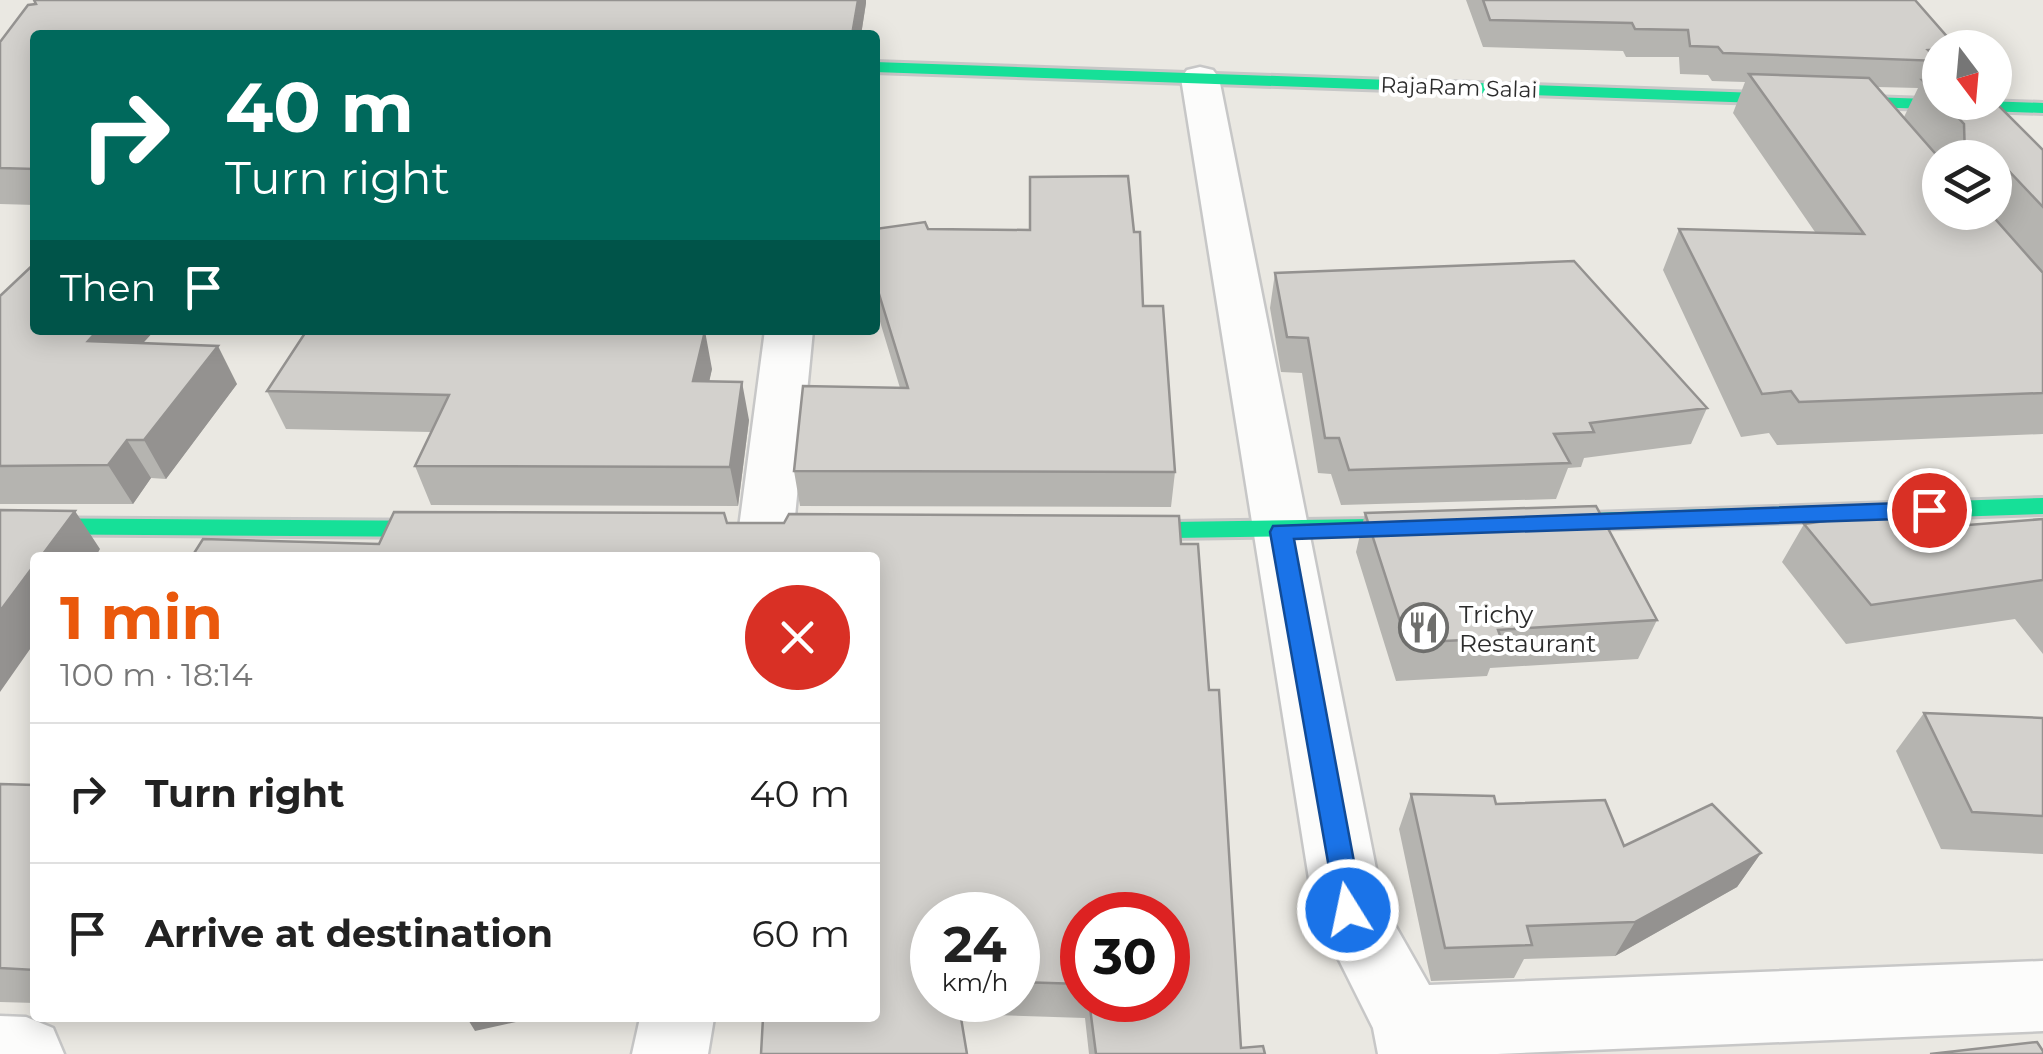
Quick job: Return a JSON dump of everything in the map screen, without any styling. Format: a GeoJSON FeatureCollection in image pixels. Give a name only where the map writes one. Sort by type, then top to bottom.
{"type":"FeatureCollection","features":[{"type":"Feature","properties":{"kind":"street","name":"RajaRam Salai"},"geometry":{"type":"LineString","coordinates":[[880,68],[2043,108]]}},
{"type":"Feature","properties":{"kind":"street"},"geometry":{"type":"LineString","coordinates":[[1200,78],[1348,910],[1412,1038],[2043,996]]}},
{"type":"Feature","properties":{"kind":"street"},"geometry":{"type":"LineString","coordinates":[[1861,100],[1895,140]]}},
{"type":"Feature","properties":{"kind":"street"},"geometry":{"type":"LineString","coordinates":[[767,537],[788,335]]}},
{"type":"Feature","properties":{"kind":"street"},"geometry":{"type":"LineString","coordinates":[[1500,524],[2043,506]]}},
{"type":"Feature","properties":{"kind":"street"},"geometry":{"type":"LineString","coordinates":[[0,526],[476,529]]}},
{"type":"Feature","properties":{"kind":"street"},"geometry":{"type":"LineString","coordinates":[[1084,531],[1281,532],[1460,526]]}},
{"type":"Feature","properties":{"kind":"street"},"geometry":{"type":"LineString","coordinates":[[670,1054],[676,1022]]}},
{"type":"Feature","properties":{"kind":"street"},"geometry":{"type":"LineString","coordinates":[[0,1052],[26,1054]]}},
{"type":"Feature","properties":{"kind":"building"},"geometry":{"type":"Polygon","coordinates":[[[34,0],[858,0],[853,30],[30,30],[30,169],[0,168],[0,42],[28,5],[36,4],[34,0]]]}},
{"type":"Feature","properties":{"kind":"building"},"geometry":{"type":"Polygon","coordinates":[[[1483,0],[1915,0],[1941,30],[1922,30],[1922,60],[1723,53],[1718,47],[1690,46],[1688,30],[1635,29],[1632,23],[1490,20],[1483,0]]]}},
{"type":"Feature","properties":{"kind":"building"},"geometry":{"type":"Polygon","coordinates":[[[1749,74],[1869,78],[1923,140],[1922,230],[2005,230],[2043,273],[2043,393],[1799,402],[1791,391],[1762,394],[1679,229],[1864,234],[1749,74]]]}},
{"type":"Feature","properties":{"kind":"building"},"geometry":{"type":"Polygon","coordinates":[[[2012,119],[2043,150],[2043,207],[2012,174],[2012,140],[1964,140],[1960,120],[2012,119]]]}},
{"type":"Feature","properties":{"kind":"building"},"geometry":{"type":"Polygon","coordinates":[[[1128,176],[1134,232],[1140,232],[1143,306],[1163,306],[1175,472],[794,471],[803,386],[908,388],[880,297],[880,228],[925,222],[928,229],[1030,230],[1030,177],[1128,176]]]}},
{"type":"Feature","properties":{"kind":"building"},"geometry":{"type":"Polygon","coordinates":[[[1574,261],[1707,408],[1590,423],[1594,432],[1554,434],[1570,463],[1349,470],[1339,438],[1325,438],[1308,338],[1287,337],[1275,273],[1574,261]]]}},
{"type":"Feature","properties":{"kind":"building"},"geometry":{"type":"Polygon","coordinates":[[[30,268],[30,335],[93,335],[88,341],[218,346],[144,440],[127,440],[108,465],[0,466],[0,296],[30,268]]]}},
{"type":"Feature","properties":{"kind":"building"},"geometry":{"type":"Polygon","coordinates":[[[304,335],[704,335],[693,381],[742,382],[730,467],[415,466],[449,395],[267,391],[304,335]]]}},
{"type":"Feature","properties":{"kind":"building"},"geometry":{"type":"Polygon","coordinates":[[[1596,506],[1657,620],[1498,630],[1501,638],[1407,643],[1365,513],[1596,506]]]}},
{"type":"Feature","properties":{"kind":"building"},"geometry":{"type":"Polygon","coordinates":[[[0,510],[75,511],[44,552],[30,552],[30,571],[0,611],[0,510]]]}},
{"type":"Feature","properties":{"kind":"building"},"geometry":{"type":"Polygon","coordinates":[[[394,512],[724,513],[727,523],[784,523],[789,514],[1179,516],[1181,544],[1198,544],[1209,690],[1219,690],[1241,1048],[1263,1046],[1265,1054],[1096,1054],[1092,1022],[1190,1022],[1190,892],[1060,892],[1060,983],[1040,983],[1040,892],[910,892],[910,1022],[962,1022],[967,1054],[761,1054],[763,1022],[880,1022],[880,552],[195,552],[203,539],[379,544],[394,512]]]}},
{"type":"Feature","properties":{"kind":"building"},"geometry":{"type":"Polygon","coordinates":[[[1889,512],[1905,530],[2043,519],[2043,580],[1871,605],[1804,524],[1889,512]]]}},
{"type":"Feature","properties":{"kind":"building"},"geometry":{"type":"Polygon","coordinates":[[[1924,713],[2043,718],[2043,816],[1972,812],[1924,713]]]}},
{"type":"Feature","properties":{"kind":"building"},"geometry":{"type":"Polygon","coordinates":[[[0,784],[30,785],[30,970],[0,968],[0,784]]]}},
{"type":"Feature","properties":{"kind":"building"},"geometry":{"type":"Polygon","coordinates":[[[1411,794],[1494,796],[1496,804],[1605,800],[1624,846],[1712,804],[1761,853],[1635,922],[1527,926],[1532,945],[1445,948],[1411,794]]]}},
{"type":"Feature","properties":{"kind":"building"},"geometry":{"type":"Polygon","coordinates":[[[2037,1042],[2043,1054],[1930,1054],[2037,1042]]]}},
{"type":"Feature","properties":{"kind":"traffic: fast"},"geometry":{"type":"LineString","coordinates":[[880,67],[2043,108]]}},
{"type":"Feature","properties":{"kind":"traffic: fast"},"geometry":{"type":"LineString","coordinates":[[1531,523],[2043,506]]}},
{"type":"Feature","properties":{"kind":"traffic: fast"},"geometry":{"type":"LineString","coordinates":[[0,526],[460,529]]}},
{"type":"Feature","properties":{"kind":"traffic: fast"},"geometry":{"type":"LineString","coordinates":[[1106,531],[1435,526]]}},
{"type":"Feature","properties":{"kind":"place","name":"Trichy Restaurant"},"geometry":{"type":"Point","coordinates":[1424,628]}},
{"type":"Feature","properties":{"kind":"route"},"geometry":{"type":"LineString","coordinates":[[1348,910],[1281,532],[1929,510]]}}]}
